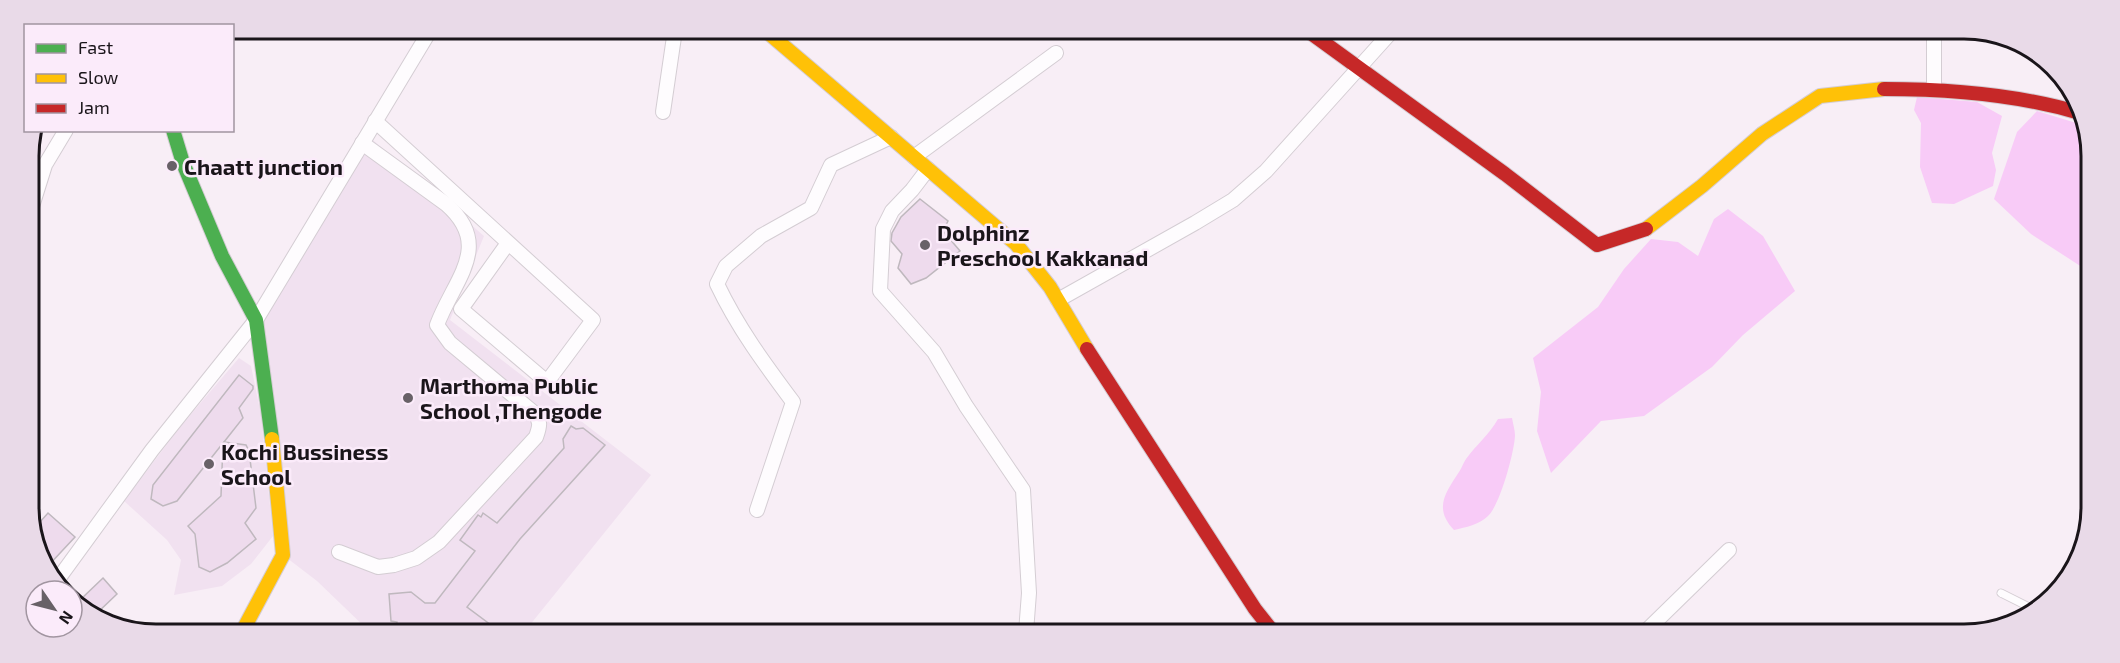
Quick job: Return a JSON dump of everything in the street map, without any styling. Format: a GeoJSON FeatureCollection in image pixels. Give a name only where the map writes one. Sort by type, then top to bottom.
{"type":"FeatureCollection","features":[{"type":"Feature","properties":{"kind":"main road"},"geometry":{"type":"LineString","coordinates":[[776,39],[1016,244],[1058,300],[1112,390],[1267,624]]}},
{"type":"Feature","properties":{"kind":"main road"},"geometry":{"type":"LineString","coordinates":[[1319,39],[1505,174],[1597,245],[1643,231],[1702,186],[1762,134],[1820,96],[1875,89],[1934,89],[2021,98],[2072,111]]}},
{"type":"Feature","properties":{"kind":"main road"},"geometry":{"type":"LineString","coordinates":[[174,132],[183,163],[222,256],[256,320],[276,472],[283,555],[246,624]]}},
{"type":"Feature","properties":{"kind":"street"},"geometry":{"type":"LineString","coordinates":[[61,575],[152,450],[256,320],[425,39]]}},
{"type":"Feature","properties":{"kind":"street"},"geometry":{"type":"LineString","coordinates":[[663,112],[674,39]]}},
{"type":"Feature","properties":{"kind":"street"},"geometry":{"type":"LineString","coordinates":[[1058,300],[1195,224],[1233,200],[1266,171],[1385,39]]}},
{"type":"Feature","properties":{"kind":"street"},"geometry":{"type":"LineString","coordinates":[[1934,39],[1934,89]]}},
{"type":"Feature","properties":{"kind":"street"},"geometry":{"type":"LineString","coordinates":[[914,157],[1056,53]]}},
{"type":"Feature","properties":{"kind":"street"},"geometry":{"type":"LineString","coordinates":[[375,122],[593,320],[547,382],[461,309],[508,243]]}},
{"type":"Feature","properties":{"kind":"street"},"geometry":{"type":"LineString","coordinates":[[39,184],[45,165],[65,132]]}},
{"type":"Feature","properties":{"kind":"street"},"geometry":{"type":"LineString","coordinates":[[757,510],[793,402],[740,328],[717,284],[726,266],[761,236],[811,208],[831,165],[891,137]]}},
{"type":"Feature","properties":{"kind":"street"},"geometry":{"type":"LineString","coordinates":[[339,552],[378,567],[416,558],[440,542],[536,437],[540,426],[539,419],[534,413],[450,343],[437,325],[467,262],[470,240],[465,224],[458,214],[446,204],[362,143]]}},
{"type":"Feature","properties":{"kind":"street"},"geometry":{"type":"LineString","coordinates":[[928,169],[892,211],[883,229],[880,291],[934,352],[966,406],[1023,490],[1029,593],[1027,624]]}},
{"type":"Feature","properties":{"kind":"street"},"geometry":{"type":"LineString","coordinates":[[1653,624],[1729,550]]}},
{"type":"Feature","properties":{"kind":"lane"},"geometry":{"type":"LineString","coordinates":[[2001,593],[2026,606]]}},
{"type":"Feature","properties":{"kind":"shaded area"},"geometry":{"type":"Polygon","coordinates":[[[1917,97],[1977,102],[2002,116],[1992,153],[1996,170],[1993,186],[1954,204],[1932,203],[1920,167],[1921,123],[1914,110],[1917,97]]]}},
{"type":"Feature","properties":{"kind":"shaded area"},"geometry":{"type":"Polygon","coordinates":[[[2037,111],[2076,123],[2081,148],[2081,266],[2031,234],[1994,199],[2017,132],[2037,111]]]}},
{"type":"Feature","properties":{"kind":"shaded area","name":"Marthoma Public School ,Thengode"},"geometry":{"type":"Polygon","coordinates":[[[367,135],[484,236],[450,320],[651,475],[531,624],[362,624],[317,581],[283,555],[256,320],[367,135]]]}},
{"type":"Feature","properties":{"kind":"shaded area"},"geometry":{"type":"Polygon","coordinates":[[[1728,209],[1763,236],[1795,291],[1743,335],[1712,367],[1644,416],[1601,421],[1551,473],[1537,431],[1541,392],[1533,358],[1598,307],[1624,269],[1651,239],[1678,242],[1698,256],[1714,219],[1728,209]]]}},
{"type":"Feature","properties":{"kind":"shaded area","name":"Kochi Bussiness School"},"geometry":{"type":"Polygon","coordinates":[[[239,358],[251,366],[261,415],[273,536],[251,564],[222,586],[174,595],[181,560],[167,540],[124,501],[180,427],[239,358]]]}},
{"type":"Feature","properties":{"kind":"shaded area"},"geometry":{"type":"Polygon","coordinates":[[[1512,418],[1515,436],[1512,454],[1502,490],[1493,510],[1481,522],[1454,530],[1444,514],[1446,493],[1466,459],[1498,419],[1512,418]]]}},
{"type":"Feature","properties":{"kind":"building","name":"Dolphinz Preschool Kakkanad"},"geometry":{"type":"Polygon","coordinates":[[[920,199],[948,221],[943,231],[960,251],[926,278],[911,284],[898,268],[902,254],[891,241],[892,233],[901,217],[920,199]]]}},
{"type":"Feature","properties":{"kind":"building"},"geometry":{"type":"Polygon","coordinates":[[[239,375],[253,386],[253,389],[239,408],[243,418],[224,442],[246,445],[249,451],[256,508],[245,523],[256,539],[227,563],[210,572],[199,567],[195,534],[188,526],[221,496],[223,443],[177,501],[163,506],[151,499],[153,485],[239,375]]]}},
{"type":"Feature","properties":{"kind":"building","name":"Marthoma Public School ,Thengode"},"geometry":{"type":"Polygon","coordinates":[[[571,426],[576,429],[583,428],[605,445],[520,539],[467,607],[490,624],[397,624],[397,622],[391,621],[389,594],[411,592],[425,603],[435,603],[475,551],[460,540],[478,515],[481,517],[483,513],[497,523],[564,448],[563,439],[571,426]]]}},
{"type":"Feature","properties":{"kind":"building"},"geometry":{"type":"Polygon","coordinates":[[[48,513],[75,537],[52,561],[45,545],[40,522],[48,513]]]}},
{"type":"Feature","properties":{"kind":"building"},"geometry":{"type":"Polygon","coordinates":[[[103,578],[117,594],[100,610],[84,596],[103,578]]]}},
{"type":"Feature","properties":{"kind":"traffic: fast"},"geometry":{"type":"LineString","coordinates":[[174,132],[183,163],[222,256],[256,320],[272,439]]}},
{"type":"Feature","properties":{"kind":"traffic: slow"},"geometry":{"type":"LineString","coordinates":[[776,39],[1016,244],[1050,287],[1087,349]]}},
{"type":"Feature","properties":{"kind":"traffic: slow"},"geometry":{"type":"LineString","coordinates":[[1646,229],[1702,186],[1762,134],[1820,96],[1884,89]]}},
{"type":"Feature","properties":{"kind":"traffic: slow"},"geometry":{"type":"LineString","coordinates":[[246,624],[283,555],[272,439]]}},
{"type":"Feature","properties":{"kind":"traffic: jam"},"geometry":{"type":"LineString","coordinates":[[1319,39],[1505,174],[1597,245],[1646,229]]}},
{"type":"Feature","properties":{"kind":"traffic: jam"},"geometry":{"type":"LineString","coordinates":[[1884,89],[1983,94],[2032,101],[2072,111]]}},
{"type":"Feature","properties":{"kind":"traffic: jam"},"geometry":{"type":"LineString","coordinates":[[1087,349],[1267,624]]}},
{"type":"Feature","properties":{"kind":"place","name":"Chaatt junction"},"geometry":{"type":"Point","coordinates":[172,166]}},
{"type":"Feature","properties":{"kind":"place","name":"Dolphinz Preschool Kakkanad"},"geometry":{"type":"Point","coordinates":[925,245]}},
{"type":"Feature","properties":{"kind":"place","name":"Marthoma Public School ,Thengode"},"geometry":{"type":"Point","coordinates":[408,398]}},
{"type":"Feature","properties":{"kind":"place","name":"Kochi Bussiness School"},"geometry":{"type":"Point","coordinates":[209,464]}}]}
